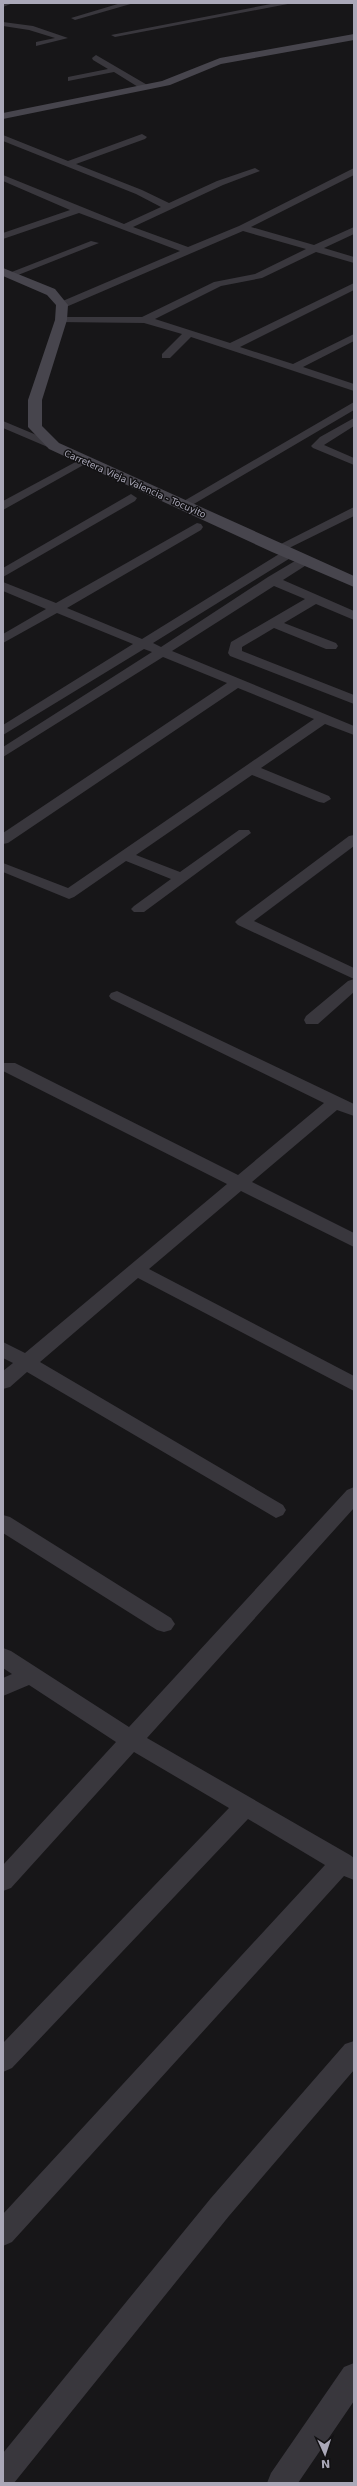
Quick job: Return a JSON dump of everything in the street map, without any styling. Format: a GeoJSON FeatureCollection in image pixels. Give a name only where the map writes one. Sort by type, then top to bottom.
{"type":"FeatureCollection","features":[{"type":"Feature","properties":{"kind":"street"},"geometry":{"type":"LineString","coordinates":[[3,6],[9,3]]}},
{"type":"Feature","properties":{"kind":"street"},"geometry":{"type":"LineString","coordinates":[[75,18],[125,3]]}},
{"type":"Feature","properties":{"kind":"street"},"geometry":{"type":"LineString","coordinates":[[115,35],[274,4],[289,3]]}},
{"type":"Feature","properties":{"kind":"street"},"geometry":{"type":"LineString","coordinates":[[88,14],[102,18]]}},
{"type":"Feature","properties":{"kind":"street"},"geometry":{"type":"LineString","coordinates":[[3,24],[30,28],[64,38],[39,44]]}},
{"type":"Feature","properties":{"kind":"street"},"geometry":{"type":"LineString","coordinates":[[122,26],[135,30]]}},
{"type":"Feature","properties":{"kind":"street"},"geometry":{"type":"LineString","coordinates":[[3,116],[146,88],[186,76],[198,68],[220,61],[353,39]]}},
{"type":"Feature","properties":{"kind":"street"},"geometry":{"type":"LineString","coordinates":[[96,58],[113,70],[146,88]]}},
{"type":"Feature","properties":{"kind":"street"},"geometry":{"type":"LineString","coordinates":[[71,79],[113,70]]}},
{"type":"Feature","properties":{"kind":"street"},"geometry":{"type":"LineString","coordinates":[[70,163],[142,137]]}},
{"type":"Feature","properties":{"kind":"street"},"geometry":{"type":"LineString","coordinates":[[3,138],[70,163],[139,192],[169,207]]}},
{"type":"Feature","properties":{"kind":"street"},"geometry":{"type":"LineString","coordinates":[[125,227],[220,183],[255,170]]}},
{"type":"Feature","properties":{"kind":"street"},"geometry":{"type":"LineString","coordinates":[[6,274],[51,292],[62,305],[242,228],[354,171]]}},
{"type":"Feature","properties":{"kind":"street"},"geometry":{"type":"LineString","coordinates":[[3,178],[79,210],[189,251]]}},
{"type":"Feature","properties":{"kind":"street"},"geometry":{"type":"LineString","coordinates":[[3,236],[79,210]]}},
{"type":"Feature","properties":{"kind":"street"},"geometry":{"type":"LineString","coordinates":[[242,228],[354,260]]}},
{"type":"Feature","properties":{"kind":"street"},"geometry":{"type":"LineString","coordinates":[[144,320],[218,284],[258,276],[354,230]]}},
{"type":"Feature","properties":{"kind":"street"},"geometry":{"type":"LineString","coordinates":[[6,274],[94,243]]}},
{"type":"Feature","properties":{"kind":"street"},"geometry":{"type":"LineString","coordinates":[[231,347],[354,286]]}},
{"type":"Feature","properties":{"kind":"street","name":"Carretera Vieja Valencia - Tocuyito"},"geometry":{"type":"LineString","coordinates":[[62,305],[61,320],[35,400],[35,427],[54,446],[83,461],[354,582]]}},
{"type":"Feature","properties":{"kind":"street"},"geometry":{"type":"LineString","coordinates":[[61,320],[144,320],[189,333],[354,388]]}},
{"type":"Feature","properties":{"kind":"street"},"geometry":{"type":"LineString","coordinates":[[166,356],[189,333]]}},
{"type":"Feature","properties":{"kind":"street"},"geometry":{"type":"LineString","coordinates":[[294,368],[354,338]]}},
{"type":"Feature","properties":{"kind":"street"},"geometry":{"type":"LineString","coordinates":[[183,505],[354,405]]}},
{"type":"Feature","properties":{"kind":"street"},"geometry":{"type":"LineString","coordinates":[[354,421],[324,439],[317,446],[354,462]]}},
{"type":"Feature","properties":{"kind":"street"},"geometry":{"type":"LineString","coordinates":[[3,424],[54,446]]}},
{"type":"Feature","properties":{"kind":"street"},"geometry":{"type":"LineString","coordinates":[[3,506],[83,461]]}},
{"type":"Feature","properties":{"kind":"street"},"geometry":{"type":"LineString","coordinates":[[3,573],[131,498]]}},
{"type":"Feature","properties":{"kind":"street"},"geometry":{"type":"LineString","coordinates":[[6,727],[145,645],[282,551],[354,511]]}},
{"type":"Feature","properties":{"kind":"street"},"geometry":{"type":"LineString","coordinates":[[3,639],[197,527]]}},
{"type":"Feature","properties":{"kind":"street"},"geometry":{"type":"LineString","coordinates":[[3,753],[304,560]]}},
{"type":"Feature","properties":{"kind":"street"},"geometry":{"type":"LineString","coordinates":[[272,580],[354,616]]}},
{"type":"Feature","properties":{"kind":"street"},"geometry":{"type":"LineString","coordinates":[[3,586],[354,731]]}},
{"type":"Feature","properties":{"kind":"street"},"geometry":{"type":"LineString","coordinates":[[315,598],[236,645],[235,653],[354,700]]}},
{"type":"Feature","properties":{"kind":"street"},"geometry":{"type":"LineString","coordinates":[[274,623],[331,646]]}},
{"type":"Feature","properties":{"kind":"street"},"geometry":{"type":"LineString","coordinates":[[3,840],[237,683]]}},
{"type":"Feature","properties":{"kind":"street"},"geometry":{"type":"LineString","coordinates":[[3,867],[69,894],[323,719]]}},
{"type":"Feature","properties":{"kind":"street"},"geometry":{"type":"LineString","coordinates":[[6,727],[31,735]]}},
{"type":"Feature","properties":{"kind":"street"},"geometry":{"type":"LineString","coordinates":[[250,769],[324,799]]}},
{"type":"Feature","properties":{"kind":"street"},"geometry":{"type":"LineString","coordinates":[[139,909],[244,833]]}},
{"type":"Feature","properties":{"kind":"street"},"geometry":{"type":"LineString","coordinates":[[354,839],[243,922],[354,974]]}},
{"type":"Feature","properties":{"kind":"street"},"geometry":{"type":"LineString","coordinates":[[124,855],[181,878]]}},
{"type":"Feature","properties":{"kind":"street"},"geometry":{"type":"LineString","coordinates":[[312,1020],[354,984]]}},
{"type":"Feature","properties":{"kind":"street"},"geometry":{"type":"LineString","coordinates":[[117,996],[354,1111]]}},
{"type":"Feature","properties":{"kind":"street"},"geometry":{"type":"LineString","coordinates":[[9,1067],[354,1241]]}},
{"type":"Feature","properties":{"kind":"street"},"geometry":{"type":"LineString","coordinates":[[3,1382],[336,1102]]}},
{"type":"Feature","properties":{"kind":"street"},"geometry":{"type":"LineString","coordinates":[[136,1270],[354,1384]]}},
{"type":"Feature","properties":{"kind":"street"},"geometry":{"type":"LineString","coordinates":[[3,1349],[276,1510]]}},
{"type":"Feature","properties":{"kind":"street"},"geometry":{"type":"LineString","coordinates":[[3,1881],[130,1739],[354,1495]]}},
{"type":"Feature","properties":{"kind":"street"},"geometry":{"type":"LineString","coordinates":[[3,1523],[164,1624]]}},
{"type":"Feature","properties":{"kind":"street"},"geometry":{"type":"LineString","coordinates":[[3,1657],[130,1739],[348,1866],[3,2233]]}},
{"type":"Feature","properties":{"kind":"street"},"geometry":{"type":"LineString","coordinates":[[3,1687],[19,1681],[28,1674]]}},
{"type":"Feature","properties":{"kind":"street"},"geometry":{"type":"LineString","coordinates":[[3,2060],[246,1806]]}},
{"type":"Feature","properties":{"kind":"street"},"geometry":{"type":"LineString","coordinates":[[3,2475],[220,2207],[354,2052]]}},
{"type":"Feature","properties":{"kind":"street"},"geometry":{"type":"LineString","coordinates":[[281,2483],[354,2377]]}}]}
